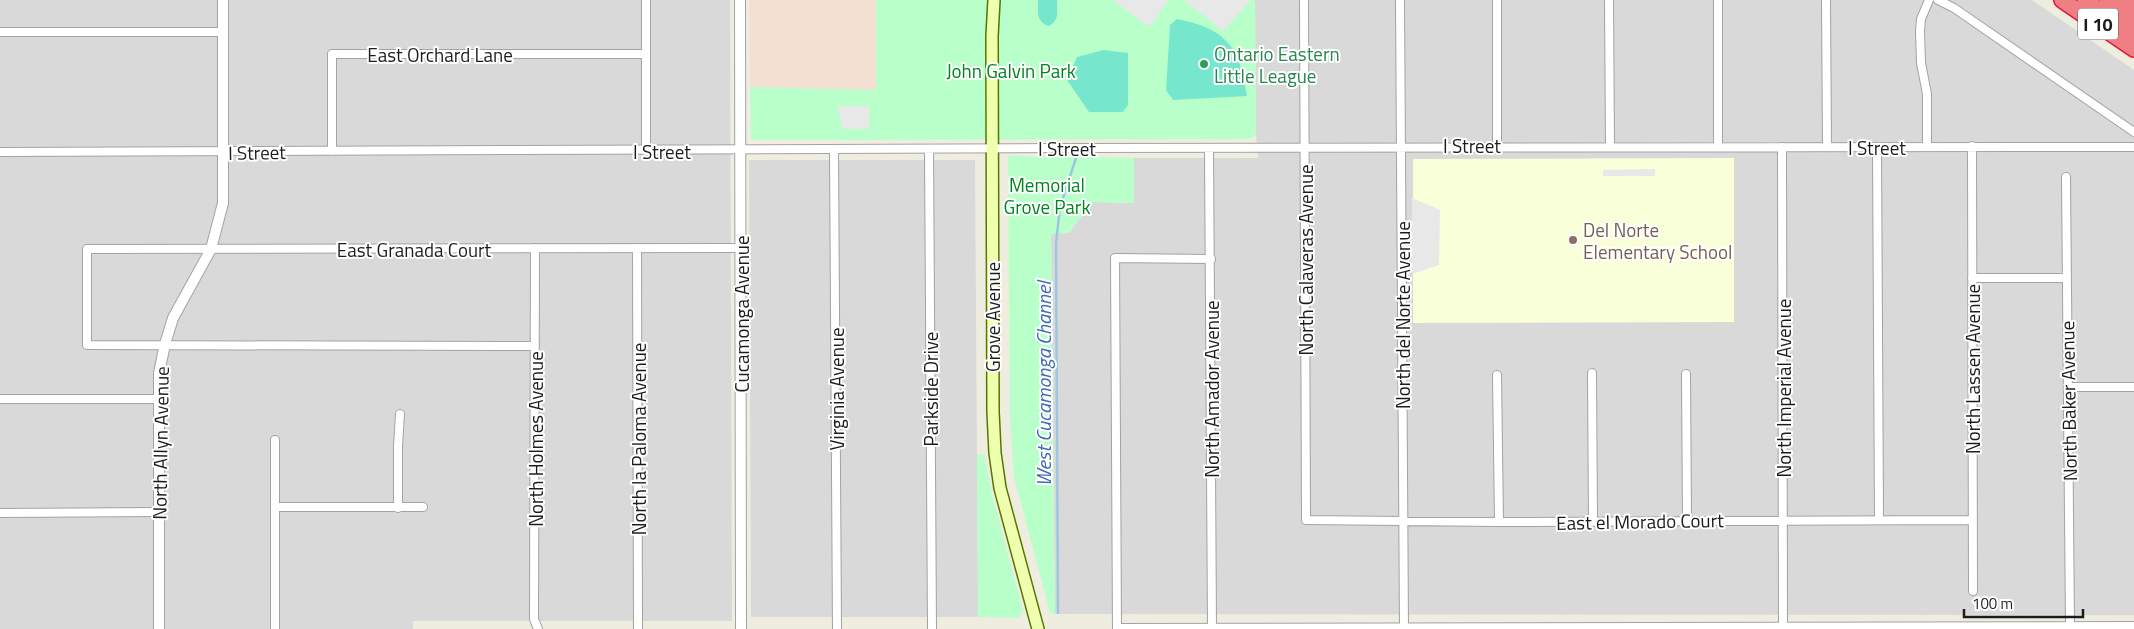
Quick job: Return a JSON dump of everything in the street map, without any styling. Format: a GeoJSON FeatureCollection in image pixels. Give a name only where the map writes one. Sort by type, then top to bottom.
{"type":"FeatureCollection","features":[{"type":"Feature","properties":{"kind":"highway","name":"I 10"},"geometry":{"type":"LineString","coordinates":[[2062,0],[2134,49]]}},
{"type":"Feature","properties":{"kind":"highway"},"geometry":{"type":"LineString","coordinates":[[2085,0],[2134,34]]}},
{"type":"Feature","properties":{"kind":"highway"},"geometry":{"type":"LineString","coordinates":[[2107,0],[2134,19]]}},
{"type":"Feature","properties":{"kind":"highway","name":"I 10"},"geometry":{"type":"LineString","coordinates":[[2128,0],[2134,4]]}},
{"type":"Feature","properties":{"kind":"main road","name":"Grove Avenue"},"geometry":{"type":"LineString","coordinates":[[994,0],[992,36],[992,148],[993,412],[995,452],[1009,524],[1038,629]]}},
{"type":"Feature","properties":{"kind":"street","name":"North Allyn Avenue"},"geometry":{"type":"LineString","coordinates":[[160,629],[158,512],[159,372],[165,344],[174,318],[210,249],[223,203],[223,0]]}},
{"type":"Feature","properties":{"kind":"street"},"geometry":{"type":"LineString","coordinates":[[646,0],[646,151]]}},
{"type":"Feature","properties":{"kind":"street","name":"Cucamonga Avenue"},"geometry":{"type":"LineString","coordinates":[[740,0],[741,629]]}},
{"type":"Feature","properties":{"kind":"street","name":"North Calaveras Avenue"},"geometry":{"type":"LineString","coordinates":[[1304,0],[1306,520]]}},
{"type":"Feature","properties":{"kind":"street","name":"North del Norte Avenue"},"geometry":{"type":"LineString","coordinates":[[1400,0],[1404,628]]}},
{"type":"Feature","properties":{"kind":"street"},"geometry":{"type":"LineString","coordinates":[[1497,0],[1497,145]]}},
{"type":"Feature","properties":{"kind":"street"},"geometry":{"type":"LineString","coordinates":[[1609,0],[1610,146]]}},
{"type":"Feature","properties":{"kind":"street"},"geometry":{"type":"LineString","coordinates":[[1718,0],[1718,147]]}},
{"type":"Feature","properties":{"kind":"street"},"geometry":{"type":"LineString","coordinates":[[1826,0],[1827,147]]}},
{"type":"Feature","properties":{"kind":"street"},"geometry":{"type":"LineString","coordinates":[[1927,147],[1927,94],[1921,63],[1920,32],[1921,19],[1929,0]]}},
{"type":"Feature","properties":{"kind":"street"},"geometry":{"type":"LineString","coordinates":[[1938,0],[1954,8],[2134,132]]}},
{"type":"Feature","properties":{"kind":"street"},"geometry":{"type":"LineString","coordinates":[[0,32],[223,32]]}},
{"type":"Feature","properties":{"kind":"street","name":"East Orchard Lane"},"geometry":{"type":"LineString","coordinates":[[332,151],[332,54],[646,54]]}},
{"type":"Feature","properties":{"kind":"street","name":"I Street"},"geometry":{"type":"LineString","coordinates":[[0,152],[646,151],[992,148],[1209,149],[1497,145],[2134,147]]}},
{"type":"Feature","properties":{"kind":"street","name":"North Lassen Avenue"},"geometry":{"type":"LineString","coordinates":[[1972,146],[1973,591]]}},
{"type":"Feature","properties":{"kind":"street","name":"North Imperial Avenue"},"geometry":{"type":"LineString","coordinates":[[1782,147],[1784,628]]}},
{"type":"Feature","properties":{"kind":"street"},"geometry":{"type":"LineString","coordinates":[[1877,147],[1879,520]]}},
{"type":"Feature","properties":{"kind":"street","name":"Parkside Drive"},"geometry":{"type":"LineString","coordinates":[[929,149],[932,629]]}},
{"type":"Feature","properties":{"kind":"street","name":"North Amador Avenue"},"geometry":{"type":"LineString","coordinates":[[1209,149],[1212,628]]}},
{"type":"Feature","properties":{"kind":"street","name":"Virginia Avenue"},"geometry":{"type":"LineString","coordinates":[[834,150],[837,629]]}},
{"type":"Feature","properties":{"kind":"street","name":"North Baker Avenue"},"geometry":{"type":"LineString","coordinates":[[2066,177],[2070,626]]}},
{"type":"Feature","properties":{"kind":"street","name":"North Holmes Avenue"},"geometry":{"type":"LineString","coordinates":[[536,248],[534,619],[538,629]]}},
{"type":"Feature","properties":{"kind":"street","name":"North la Paloma Avenue"},"geometry":{"type":"LineString","coordinates":[[637,248],[638,629]]}},
{"type":"Feature","properties":{"kind":"street","name":"East Granada Court"},"geometry":{"type":"LineString","coordinates":[[165,344],[87,344],[87,249],[741,248]]}},
{"type":"Feature","properties":{"kind":"street"},"geometry":{"type":"LineString","coordinates":[[1211,259],[1115,258],[1118,629],[2134,627]]}},
{"type":"Feature","properties":{"kind":"street"},"geometry":{"type":"LineString","coordinates":[[1972,278],[2066,278]]}},
{"type":"Feature","properties":{"kind":"street"},"geometry":{"type":"LineString","coordinates":[[165,344],[535,346]]}},
{"type":"Feature","properties":{"kind":"street"},"geometry":{"type":"LineString","coordinates":[[1592,373],[1593,522]]}},
{"type":"Feature","properties":{"kind":"street"},"geometry":{"type":"LineString","coordinates":[[1686,374],[1687,520]]}},
{"type":"Feature","properties":{"kind":"street"},"geometry":{"type":"LineString","coordinates":[[1497,375],[1499,522]]}},
{"type":"Feature","properties":{"kind":"street"},"geometry":{"type":"LineString","coordinates":[[2068,387],[2134,387]]}},
{"type":"Feature","properties":{"kind":"street"},"geometry":{"type":"LineString","coordinates":[[0,399],[158,399]]}},
{"type":"Feature","properties":{"kind":"street"},"geometry":{"type":"LineString","coordinates":[[398,508],[400,414]]}},
{"type":"Feature","properties":{"kind":"street"},"geometry":{"type":"LineString","coordinates":[[275,440],[275,629]]}},
{"type":"Feature","properties":{"kind":"street"},"geometry":{"type":"LineString","coordinates":[[276,507],[422,507]]}},
{"type":"Feature","properties":{"kind":"street"},"geometry":{"type":"LineString","coordinates":[[0,513],[158,512]]}},
{"type":"Feature","properties":{"kind":"street","name":"East el Morado Court"},"geometry":{"type":"LineString","coordinates":[[1306,520],[1499,522],[1973,520]]}},
{"type":"Feature","properties":{"kind":"shaded area"},"geometry":{"type":"Polygon","coordinates":[[[0,0],[730,0],[732,621],[413,621],[413,629],[0,629],[0,0]]]}},
{"type":"Feature","properties":{"kind":"shaded area"},"geometry":{"type":"Polygon","coordinates":[[[749,0],[876,0],[876,91],[750,87],[749,0]]]}},
{"type":"Feature","properties":{"kind":"shaded area"},"geometry":{"type":"Polygon","coordinates":[[[1038,0],[1057,0],[1056,18],[1053,24],[1049,26],[1040,19],[1038,0]]]}},
{"type":"Feature","properties":{"kind":"shaded area"},"geometry":{"type":"Polygon","coordinates":[[[1113,0],[1168,0],[1153,23],[1147,26],[1113,0]]]}},
{"type":"Feature","properties":{"kind":"shaded area"},"geometry":{"type":"Polygon","coordinates":[[[1184,0],[1251,0],[1223,31],[1184,0]]]}},
{"type":"Feature","properties":{"kind":"shaded area"},"geometry":{"type":"Polygon","coordinates":[[[1255,0],[2032,0],[2134,70],[2134,615],[1055,614],[1051,233],[1069,233],[1092,202],[1134,203],[1134,158],[1258,158],[1256,135],[1255,0]]]}},
{"type":"Feature","properties":{"kind":"shaded area","name":"Ontario Eastern Little League"},"geometry":{"type":"Polygon","coordinates":[[[1177,19],[1208,28],[1228,43],[1240,65],[1247,96],[1173,100],[1166,90],[1170,25],[1177,19]]]}},
{"type":"Feature","properties":{"kind":"shaded area"},"geometry":{"type":"Polygon","coordinates":[[[1104,50],[1128,53],[1128,105],[1123,112],[1089,112],[1067,80],[1077,57],[1104,50]]]}},
{"type":"Feature","properties":{"kind":"shaded area"},"geometry":{"type":"Polygon","coordinates":[[[837,106],[869,106],[869,129],[843,129],[837,106]]]}},
{"type":"Feature","properties":{"kind":"shaded area","name":"Del Norte Elementary School"},"geometry":{"type":"Polygon","coordinates":[[[1734,158],[1734,322],[1413,323],[1413,159],[1734,158]]]}},
{"type":"Feature","properties":{"kind":"shaded area"},"geometry":{"type":"Polygon","coordinates":[[[749,160],[975,160],[978,617],[751,617],[749,160]]]}},
{"type":"Feature","properties":{"kind":"shaded area"},"geometry":{"type":"Polygon","coordinates":[[[1655,169],[1655,176],[1603,176],[1603,170],[1655,169]]]}},
{"type":"Feature","properties":{"kind":"shaded area"},"geometry":{"type":"Polygon","coordinates":[[[1412,198],[1440,210],[1439,265],[1412,274],[1412,198]]]}},
{"type":"Feature","properties":{"kind":"green space","name":"John Galvin Park"},"geometry":{"type":"Polygon","coordinates":[[[876,0],[1255,0],[1256,135],[1248,139],[751,139],[750,87],[876,90],[876,0]]]}},
{"type":"Feature","properties":{"kind":"green space","name":"Memorial Grove Park"},"geometry":{"type":"Polygon","coordinates":[[[1008,156],[1134,158],[1134,203],[1092,202],[1068,233],[1051,234],[1055,614],[1050,613],[1014,477],[1010,420],[1008,156]]]}},
{"type":"Feature","properties":{"kind":"green space"},"geometry":{"type":"Polygon","coordinates":[[[977,454],[984,454],[992,494],[1023,611],[1018,618],[978,617],[977,454]]]}},
{"type":"Feature","properties":{"kind":"waterway","name":"West Cucamonga Channel"},"geometry":{"type":"LineString","coordinates":[[1058,613],[1056,243],[1060,207],[1076,158]]}},
{"type":"Feature","properties":{"kind":"place","name":"Ontario Eastern Little League"},"geometry":{"type":"Point","coordinates":[1204,64]}},
{"type":"Feature","properties":{"kind":"place","name":"Del Norte Elementary School"},"geometry":{"type":"Point","coordinates":[1573,240]}}]}
